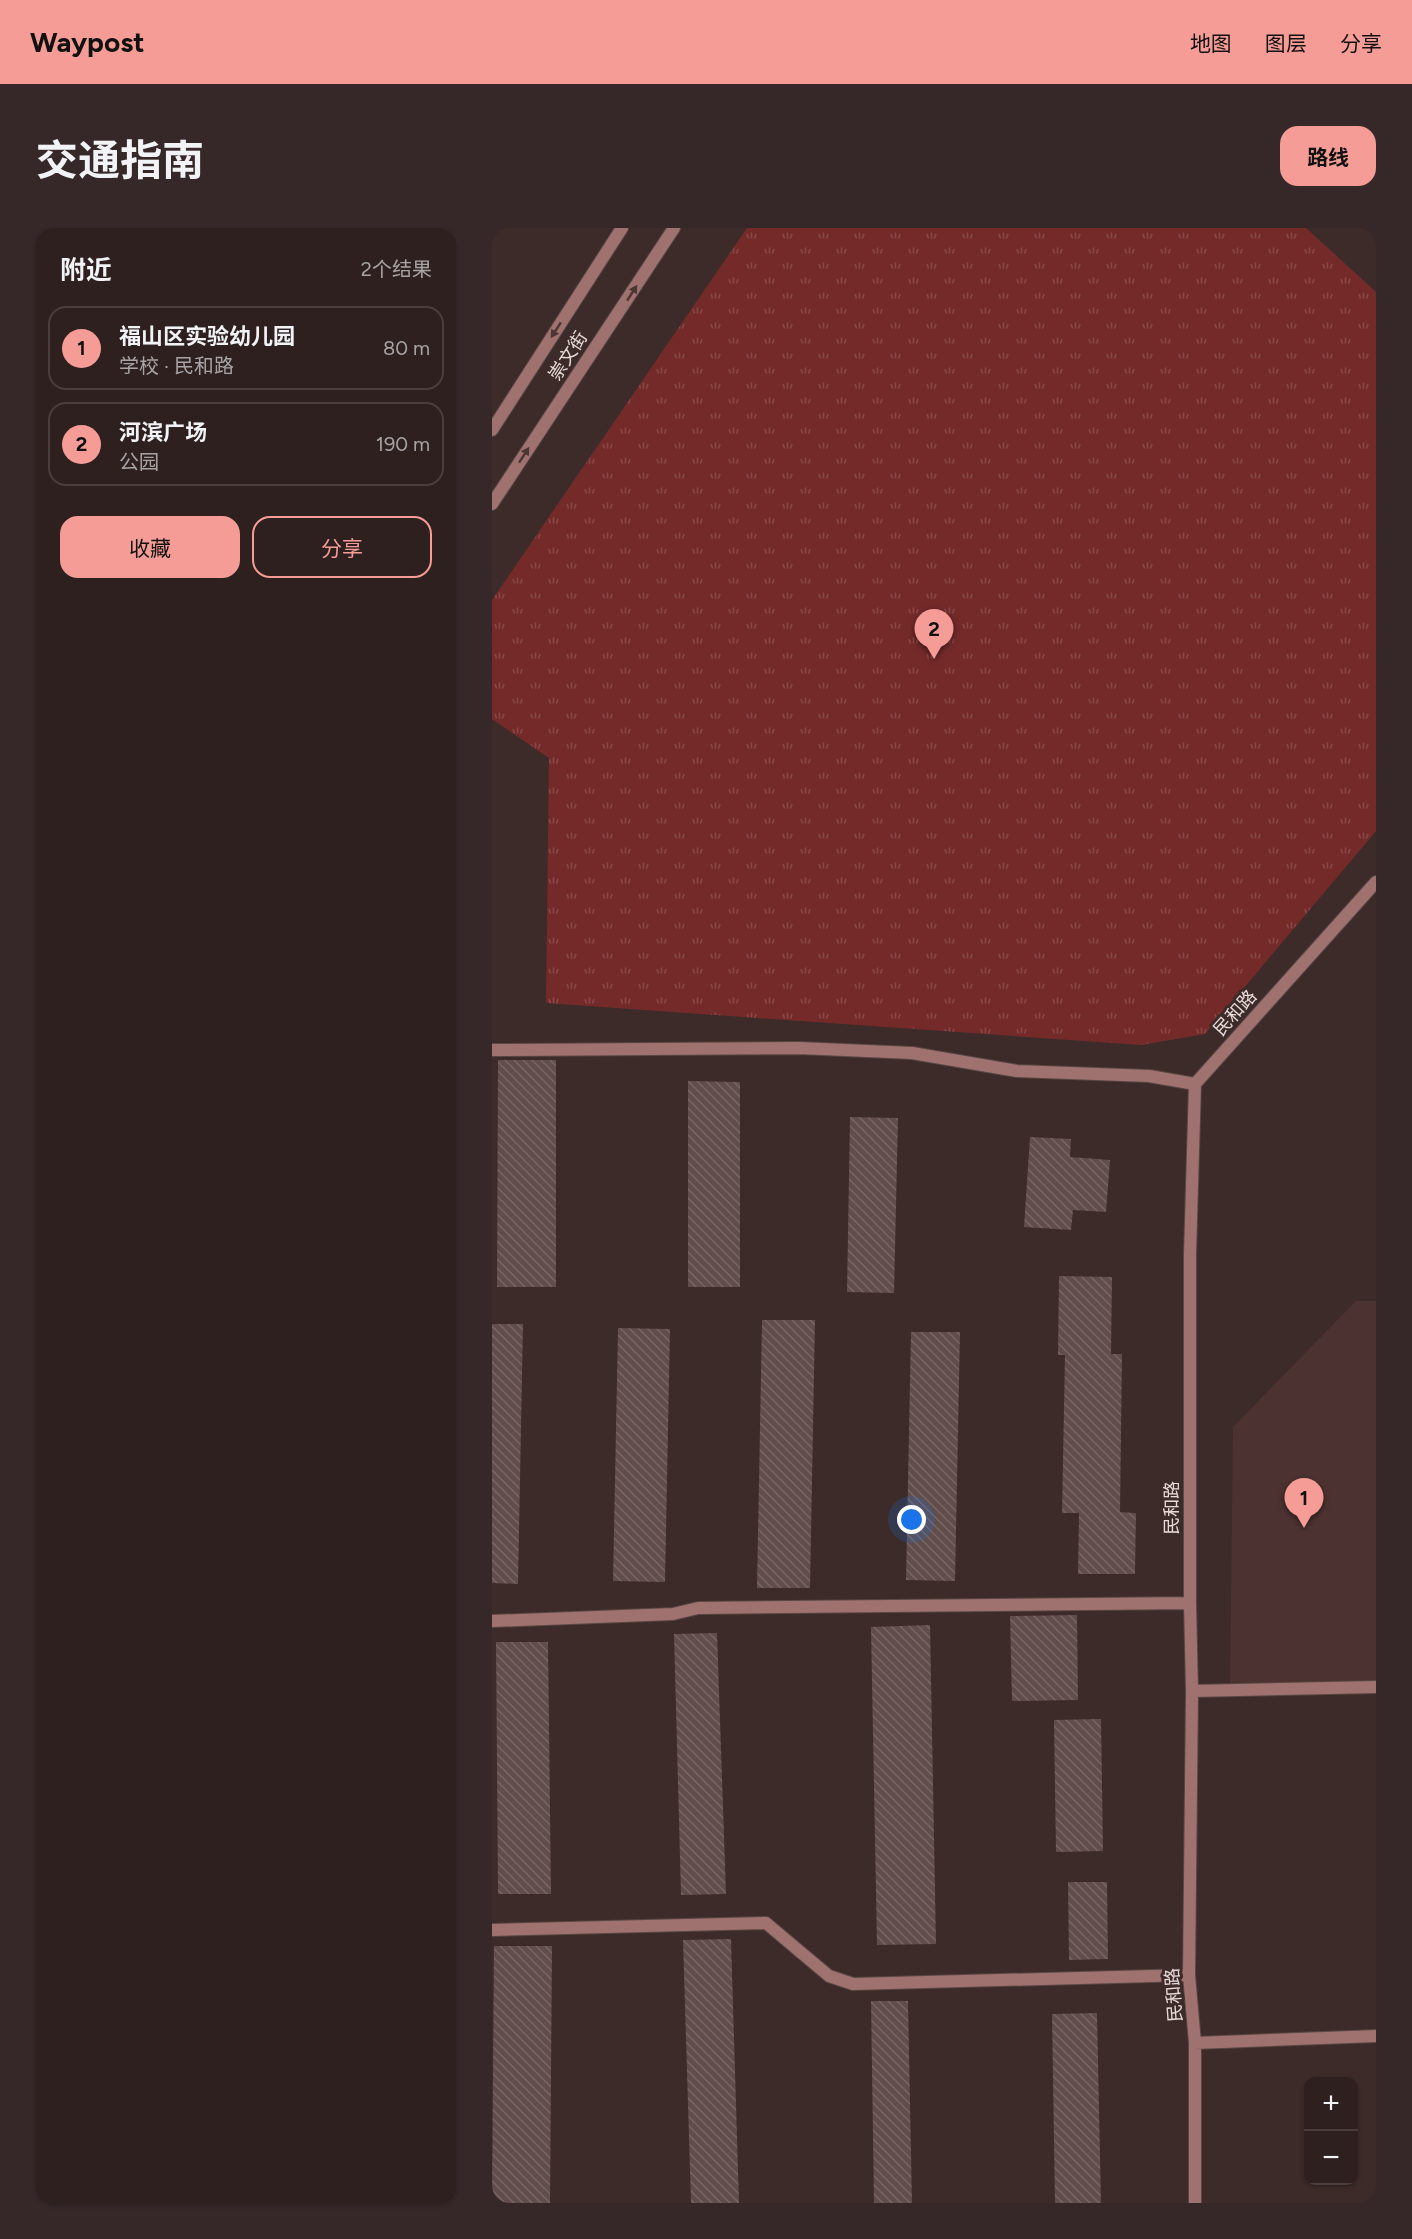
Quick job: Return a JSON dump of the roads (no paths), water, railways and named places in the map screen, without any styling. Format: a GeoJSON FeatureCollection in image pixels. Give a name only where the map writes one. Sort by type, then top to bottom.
{"type":"FeatureCollection","features":[{"type":"Feature","properties":{"kind":"street","name":"崇文街"},"geometry":{"type":"LineString","coordinates":[[492,430],[622,228]]}},
{"type":"Feature","properties":{"kind":"street","name":"崇文街"},"geometry":{"type":"LineString","coordinates":[[492,504],[674,228]]}},
{"type":"Feature","properties":{"kind":"street","name":"民和路"},"geometry":{"type":"LineString","coordinates":[[1195,2203],[1195,2043],[1189,1975],[1192,1691],[1190,1254],[1195,1084],[1376,882]]}},
{"type":"Feature","properties":{"kind":"street"},"geometry":{"type":"LineString","coordinates":[[492,1050],[799,1048],[901,1053],[1017,1071],[1149,1076],[1195,1084]]}},
{"type":"Feature","properties":{"kind":"street"},"geometry":{"type":"LineString","coordinates":[[492,1621],[673,1614],[698,1608],[1190,1603]]}},
{"type":"Feature","properties":{"kind":"street"},"geometry":{"type":"LineString","coordinates":[[1192,1691],[1376,1687]]}},
{"type":"Feature","properties":{"kind":"street"},"geometry":{"type":"LineString","coordinates":[[492,1930],[766,1923],[829,1976],[853,1984],[1189,1975]]}},
{"type":"Feature","properties":{"kind":"street"},"geometry":{"type":"LineString","coordinates":[[1195,2043],[1376,2036]]}},
{"type":"Feature","properties":{"kind":"place","name":"河滨广场"},"geometry":{"type":"Point","coordinates":[934,659]}},
{"type":"Feature","properties":{"kind":"place","name":"福山区实验幼儿园"},"geometry":{"type":"Point","coordinates":[1304,1528]}}]}
